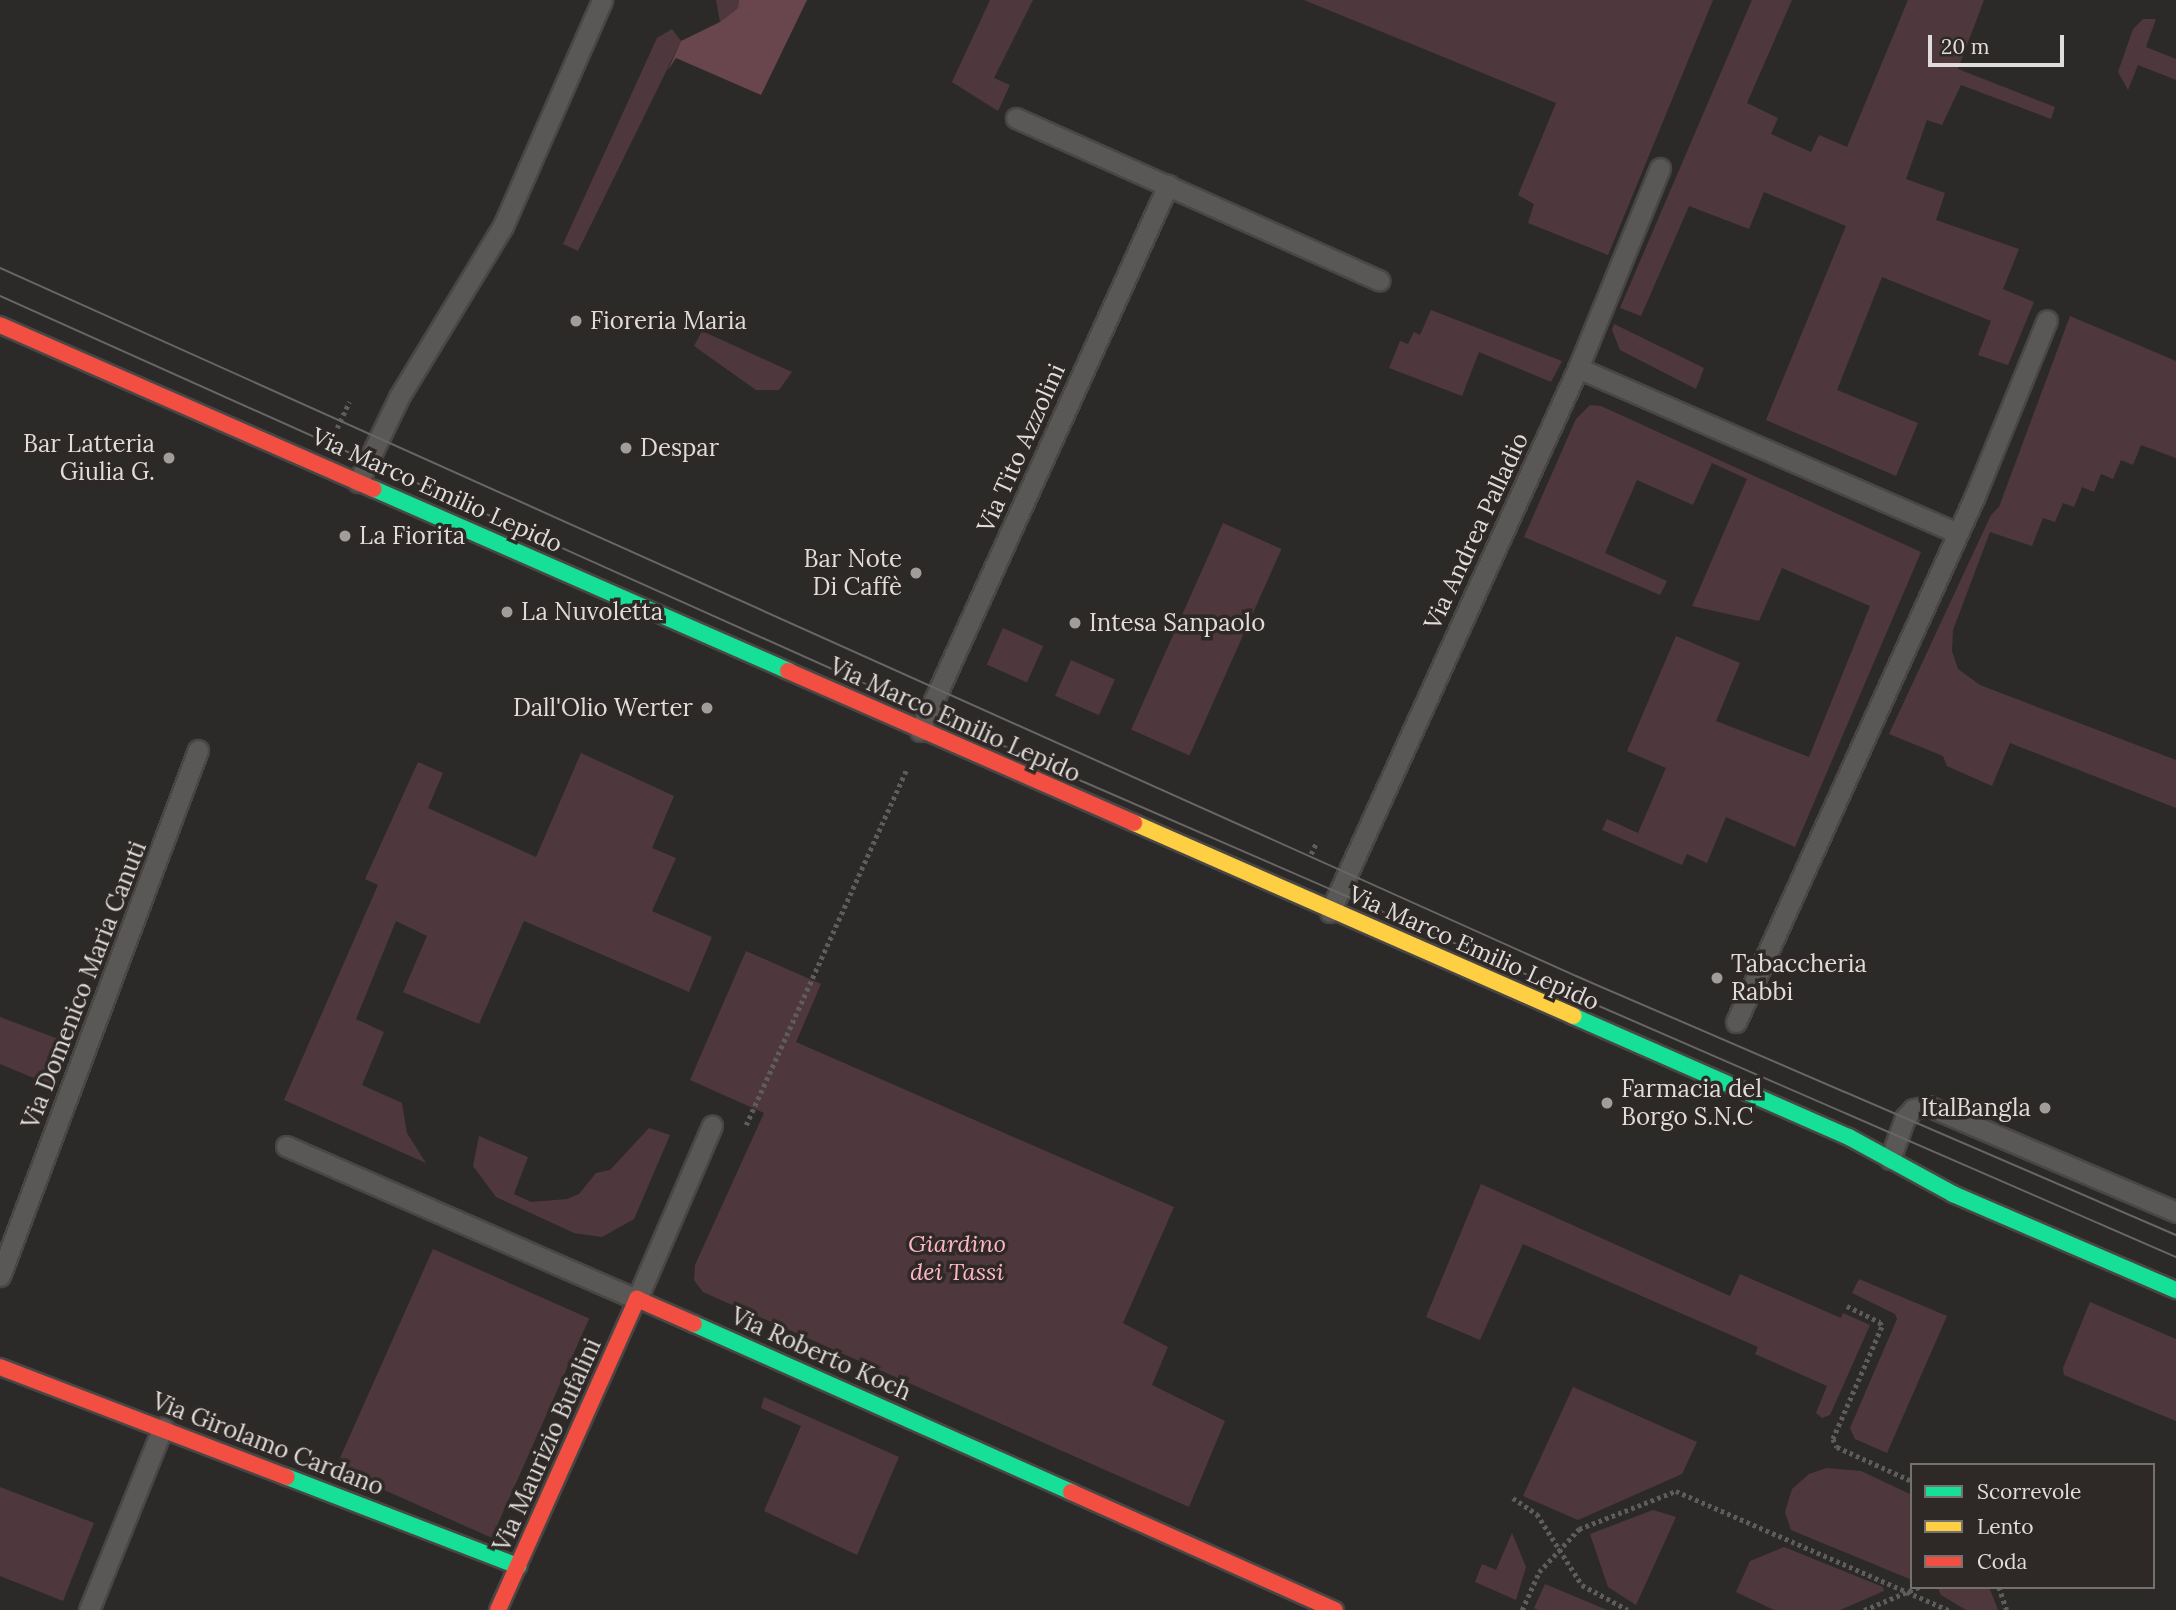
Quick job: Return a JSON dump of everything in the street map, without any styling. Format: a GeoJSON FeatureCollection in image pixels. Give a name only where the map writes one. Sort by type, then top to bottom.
{"type":"FeatureCollection","features":[{"type":"Feature","properties":{"kind":"main road","name":"Via Marco Emilio Lepido"},"geometry":{"type":"LineString","coordinates":[[0,325],[1890,1158],[1953,1194],[2176,1290]]}},
{"type":"Feature","properties":{"kind":"main road","name":"Via Maurizio Bufalini"},"geometry":{"type":"LineString","coordinates":[[498,1610],[637,1299]]}},
{"type":"Feature","properties":{"kind":"main road","name":"Via Roberto Koch"},"geometry":{"type":"LineString","coordinates":[[637,1299],[1335,1610]]}},
{"type":"Feature","properties":{"kind":"main road","name":"Via Girolamo Cardano"},"geometry":{"type":"LineString","coordinates":[[0,1367],[163,1427],[518,1566]]}},
{"type":"Feature","properties":{"kind":"lane"},"geometry":{"type":"LineString","coordinates":[[358,482],[399,397],[503,226],[602,0]]}},
{"type":"Feature","properties":{"kind":"lane"},"geometry":{"type":"LineString","coordinates":[[1016,118],[1379,280]]}},
{"type":"Feature","properties":{"kind":"lane","name":"Via Andrea Palladio"},"geometry":{"type":"LineString","coordinates":[[1330,912],[1578,368],[1660,168]]}},
{"type":"Feature","properties":{"kind":"lane","name":"Via Tito Azzolini"},"geometry":{"type":"LineString","coordinates":[[920,731],[1168,185]]}},
{"type":"Feature","properties":{"kind":"lane"},"geometry":{"type":"LineString","coordinates":[[1736,1021],[1958,533],[2047,320]]}},
{"type":"Feature","properties":{"kind":"lane"},"geometry":{"type":"LineString","coordinates":[[1578,368],[1958,533]]}},
{"type":"Feature","properties":{"kind":"lane","name":"Via Domenico Maria Canuti"},"geometry":{"type":"LineString","coordinates":[[0,1276],[198,750]]}},
{"type":"Feature","properties":{"kind":"lane"},"geometry":{"type":"LineString","coordinates":[[1890,1158],[1905,1118],[1913,1109],[1928,1107],[2176,1212]]}},
{"type":"Feature","properties":{"kind":"lane"},"geometry":{"type":"LineString","coordinates":[[637,1299],[712,1126]]}},
{"type":"Feature","properties":{"kind":"lane","name":"Via Roberto Koch"},"geometry":{"type":"LineString","coordinates":[[286,1146],[637,1299]]}},
{"type":"Feature","properties":{"kind":"lane"},"geometry":{"type":"LineString","coordinates":[[89,1610],[163,1427]]}},
{"type":"Feature","properties":{"kind":"path"},"geometry":{"type":"LineString","coordinates":[[753,1110],[909,765]]}},
{"type":"Feature","properties":{"kind":"path"},"geometry":{"type":"LineString","coordinates":[[1847,1306],[1880,1322],[1882,1327],[1833,1439],[1837,1447],[1910,1479]]}},
{"type":"Feature","properties":{"kind":"path"},"geometry":{"type":"LineString","coordinates":[[1522,1610],[1539,1572],[1579,1529],[1676,1491],[1687,1492],[1949,1610]]}},
{"type":"Feature","properties":{"kind":"path"},"geometry":{"type":"LineString","coordinates":[[1513,1498],[1537,1514],[1582,1585],[1628,1610]]}},
{"type":"Feature","properties":{"kind":"path"},"geometry":{"type":"LineString","coordinates":[[1864,1610],[1914,1589]]}},
{"type":"Feature","properties":{"kind":"path"},"geometry":{"type":"LineString","coordinates":[[2000,1589],[2007,1610]]}},
{"type":"Feature","properties":{"kind":"green space"},"geometry":{"type":"Polygon","coordinates":[[[716,0],[739,0],[738,8],[720,22],[716,0]]]}},
{"type":"Feature","properties":{"kind":"green space"},"geometry":{"type":"Polygon","coordinates":[[[990,0],[1033,0],[994,78],[1010,85],[998,111],[952,82],[990,0]]]}},
{"type":"Feature","properties":{"kind":"green space"},"geometry":{"type":"Polygon","coordinates":[[[1304,0],[1713,0],[1608,255],[1528,223],[1534,204],[1518,195],[1556,103],[1304,0]]]}},
{"type":"Feature","properties":{"kind":"green space"},"geometry":{"type":"Polygon","coordinates":[[[1752,0],[1792,0],[1747,103],[1778,118],[1771,134],[1811,152],[1819,135],[1847,147],[1908,0],[1984,0],[1958,69],[2055,107],[2051,119],[1961,85],[1942,125],[1927,120],[1906,179],[1945,193],[1936,220],[2019,249],[2003,289],[2034,302],[2008,365],[1978,355],[1991,321],[1882,277],[1837,390],[1918,423],[1896,476],[1766,420],[1846,226],[1764,192],[1749,229],[1689,206],[1641,316],[1620,308],[1752,0]]]}},
{"type":"Feature","properties":{"kind":"green space"},"geometry":{"type":"Polygon","coordinates":[[[2143,19],[2156,19],[2146,47],[2176,59],[2176,80],[2138,65],[2128,90],[2118,72],[2133,29],[2143,19]]]}},
{"type":"Feature","properties":{"kind":"green space"},"geometry":{"type":"Polygon","coordinates":[[[672,29],[681,41],[578,251],[563,244],[657,38],[672,29]]]}},
{"type":"Feature","properties":{"kind":"green space"},"geometry":{"type":"Polygon","coordinates":[[[1431,310],[1562,361],[1551,382],[1479,352],[1462,396],[1389,368],[1400,341],[1408,344],[1414,332],[1420,335],[1431,310]]]}},
{"type":"Feature","properties":{"kind":"green space"},"geometry":{"type":"Polygon","coordinates":[[[2070,316],[2176,361],[2176,458],[2141,445],[2133,465],[2121,460],[2113,479],[2101,474],[2094,492],[2082,487],[2074,507],[2063,503],[2055,522],[2043,518],[2032,546],[1990,532],[1953,630],[1952,651],[1958,669],[1980,685],[2176,760],[2176,808],[2010,743],[1992,786],[1947,766],[1943,756],[1889,734],[1991,515],[1999,507],[2070,316]]]}},
{"type":"Feature","properties":{"kind":"green space"},"geometry":{"type":"Polygon","coordinates":[[[1614,324],[1704,368],[1696,389],[1620,350],[1612,330],[1614,324]]]}},
{"type":"Feature","properties":{"kind":"green space"},"geometry":{"type":"Polygon","coordinates":[[[702,331],[792,372],[779,390],[756,390],[694,346],[702,331]]]}},
{"type":"Feature","properties":{"kind":"green space"},"geometry":{"type":"Polygon","coordinates":[[[1590,405],[1601,406],[1921,552],[1795,847],[1726,817],[1707,863],[1687,854],[1682,865],[1602,830],[1607,819],[1638,833],[1666,768],[1627,751],[1676,636],[1740,663],[1716,721],[1809,757],[1870,606],[1782,568],[1759,621],[1692,606],[1747,479],[1712,463],[1693,505],[1637,480],[1605,553],[1667,581],[1660,595],[1524,537],[1576,419],[1590,405]]]}},
{"type":"Feature","properties":{"kind":"green space"},"geometry":{"type":"Polygon","coordinates":[[[1223,523],[1281,549],[1190,755],[1131,729],[1223,523]]]}},
{"type":"Feature","properties":{"kind":"green space"},"geometry":{"type":"Polygon","coordinates":[[[1003,628],[1043,646],[1027,682],[987,665],[1003,628]]]}},
{"type":"Feature","properties":{"kind":"green space"},"geometry":{"type":"Polygon","coordinates":[[[1071,660],[1115,680],[1099,715],[1055,696],[1071,660]]]}},
{"type":"Feature","properties":{"kind":"green space"},"geometry":{"type":"Polygon","coordinates":[[[581,753],[674,796],[652,848],[676,858],[652,911],[712,937],[689,992],[524,921],[479,1024],[403,992],[427,936],[396,921],[356,1019],[384,1032],[362,1085],[402,1103],[407,1133],[426,1163],[284,1100],[378,885],[365,879],[418,762],[443,773],[428,808],[536,857],[581,753]]]}},
{"type":"Feature","properties":{"kind":"green space","name":"Giardino dei Tassi"},"geometry":{"type":"Polygon","coordinates":[[[746,951],[821,984],[796,1042],[1174,1207],[1123,1323],[1168,1347],[1152,1385],[1225,1421],[1189,1507],[703,1292],[694,1280],[695,1265],[764,1113],[690,1080],[746,951]]]}},
{"type":"Feature","properties":{"kind":"green space"},"geometry":{"type":"Polygon","coordinates":[[[0,1017],[69,1043],[53,1086],[0,1064],[0,1017]]]}},
{"type":"Feature","properties":{"kind":"green space"},"geometry":{"type":"Polygon","coordinates":[[[649,1128],[670,1135],[634,1219],[602,1237],[574,1233],[496,1197],[473,1166],[479,1136],[528,1157],[514,1194],[531,1202],[567,1199],[579,1194],[596,1173],[610,1170],[649,1128]]]}},
{"type":"Feature","properties":{"kind":"green space"},"geometry":{"type":"Polygon","coordinates":[[[1481,1184],[1730,1296],[1740,1274],[1841,1318],[1843,1313],[1870,1325],[1830,1415],[1822,1418],[1816,1413],[1827,1386],[1755,1354],[1758,1347],[1523,1244],[1480,1340],[1426,1317],[1481,1184]]]}},
{"type":"Feature","properties":{"kind":"green space"},"geometry":{"type":"Polygon","coordinates":[[[433,1249],[589,1319],[492,1538],[335,1468],[433,1249]]]}},
{"type":"Feature","properties":{"kind":"green space"},"geometry":{"type":"Polygon","coordinates":[[[1859,1279],[1947,1316],[1887,1453],[1855,1439],[1850,1428],[1897,1319],[1895,1314],[1852,1293],[1859,1279]]]}},
{"type":"Feature","properties":{"kind":"green space"},"geometry":{"type":"Polygon","coordinates":[[[2090,1302],[2176,1339],[2176,1421],[2064,1375],[2063,1368],[2090,1302]]]}},
{"type":"Feature","properties":{"kind":"green space"},"geometry":{"type":"Polygon","coordinates":[[[1573,1387],[1697,1442],[1682,1474],[1578,1520],[1523,1496],[1573,1387]]]}},
{"type":"Feature","properties":{"kind":"green space"},"geometry":{"type":"Polygon","coordinates":[[[764,1397],[899,1457],[857,1555],[764,1511],[801,1426],[761,1408],[764,1397]]]}},
{"type":"Feature","properties":{"kind":"green space"},"geometry":{"type":"Polygon","coordinates":[[[1827,1468],[1861,1471],[1910,1494],[1910,1579],[1791,1530],[1785,1512],[1792,1489],[1809,1474],[1827,1468]]]}},
{"type":"Feature","properties":{"kind":"green space"},"geometry":{"type":"Polygon","coordinates":[[[0,1487],[94,1523],[63,1601],[0,1576],[0,1487]]]}},
{"type":"Feature","properties":{"kind":"green space"},"geometry":{"type":"Polygon","coordinates":[[[1653,1510],[1676,1517],[1636,1605],[1608,1587],[1590,1534],[1653,1510]]]}},
{"type":"Feature","properties":{"kind":"green space"},"geometry":{"type":"Polygon","coordinates":[[[1512,1533],[1526,1567],[1516,1600],[1475,1582],[1482,1564],[1496,1570],[1512,1533]]]}},
{"type":"Feature","properties":{"kind":"green space"},"geometry":{"type":"Polygon","coordinates":[[[1784,1547],[1883,1587],[1884,1591],[1840,1610],[1774,1610],[1736,1592],[1750,1561],[1784,1547]]]}},
{"type":"Feature","properties":{"kind":"green space"},"geometry":{"type":"Polygon","coordinates":[[[1545,1584],[1607,1610],[1538,1610],[1534,1608],[1545,1584]]]}},
{"type":"Feature","properties":{"kind":"green space"},"geometry":{"type":"Polygon","coordinates":[[[1938,1589],[1990,1589],[1998,1610],[1966,1610],[1941,1595],[1938,1589]]]}},
{"type":"Feature","properties":{"kind":"shaded area"},"geometry":{"type":"Polygon","coordinates":[[[739,0],[807,0],[761,95],[676,58],[668,70],[681,41],[720,22],[738,8],[739,0]]]}},
{"type":"Feature","properties":{"kind":"tram line"},"geometry":{"type":"LineString","coordinates":[[0,268],[1576,976],[2176,1235]]}},
{"type":"Feature","properties":{"kind":"tram line"},"geometry":{"type":"LineString","coordinates":[[0,296],[1084,782],[2176,1257]]}},
{"type":"Feature","properties":{"kind":"traffic: fast"},"geometry":{"type":"LineString","coordinates":[[374,489],[788,671]]}},
{"type":"Feature","properties":{"kind":"traffic: fast"},"geometry":{"type":"LineString","coordinates":[[1573,1016],[1849,1137],[1953,1194],[2176,1290]]}},
{"type":"Feature","properties":{"kind":"traffic: fast"},"geometry":{"type":"LineString","coordinates":[[694,1324],[1071,1492]]}},
{"type":"Feature","properties":{"kind":"traffic: fast"},"geometry":{"type":"LineString","coordinates":[[287,1477],[518,1566]]}},
{"type":"Feature","properties":{"kind":"traffic: slow"},"geometry":{"type":"LineString","coordinates":[[1134,823],[1573,1016]]}},
{"type":"Feature","properties":{"kind":"traffic: jam"},"geometry":{"type":"LineString","coordinates":[[0,325],[374,489]]}},
{"type":"Feature","properties":{"kind":"traffic: jam"},"geometry":{"type":"LineString","coordinates":[[788,671],[1134,823]]}},
{"type":"Feature","properties":{"kind":"traffic: jam"},"geometry":{"type":"LineString","coordinates":[[498,1610],[637,1299],[694,1324]]}},
{"type":"Feature","properties":{"kind":"traffic: jam"},"geometry":{"type":"LineString","coordinates":[[0,1367],[287,1477]]}},
{"type":"Feature","properties":{"kind":"traffic: jam"},"geometry":{"type":"LineString","coordinates":[[1071,1492],[1335,1610]]}},
{"type":"Feature","properties":{"kind":"place","name":"Fioreria Maria"},"geometry":{"type":"Point","coordinates":[576,321]}},
{"type":"Feature","properties":{"kind":"place","name":"Despar"},"geometry":{"type":"Point","coordinates":[626,448]}},
{"type":"Feature","properties":{"kind":"place","name":"Bar Latteria Giulia G."},"geometry":{"type":"Point","coordinates":[169,458]}},
{"type":"Feature","properties":{"kind":"place","name":"La Fiorita"},"geometry":{"type":"Point","coordinates":[345,536]}},
{"type":"Feature","properties":{"kind":"place","name":"Bar Note Di Caffè"},"geometry":{"type":"Point","coordinates":[916,573]}},
{"type":"Feature","properties":{"kind":"place","name":"La Nuvoletta"},"geometry":{"type":"Point","coordinates":[507,612]}},
{"type":"Feature","properties":{"kind":"place","name":"Intesa Sanpaolo"},"geometry":{"type":"Point","coordinates":[1075,623]}},
{"type":"Feature","properties":{"kind":"place","name":"Dall'Olio Werter"},"geometry":{"type":"Point","coordinates":[707,708]}},
{"type":"Feature","properties":{"kind":"place","name":"Tabaccheria Rabbi"},"geometry":{"type":"Point","coordinates":[1717,978]}},
{"type":"Feature","properties":{"kind":"place","name":"Farmacia del Borgo S.N.C"},"geometry":{"type":"Point","coordinates":[1607,1103]}},
{"type":"Feature","properties":{"kind":"place","name":"ItalBangla"},"geometry":{"type":"Point","coordinates":[2045,1108]}}]}
